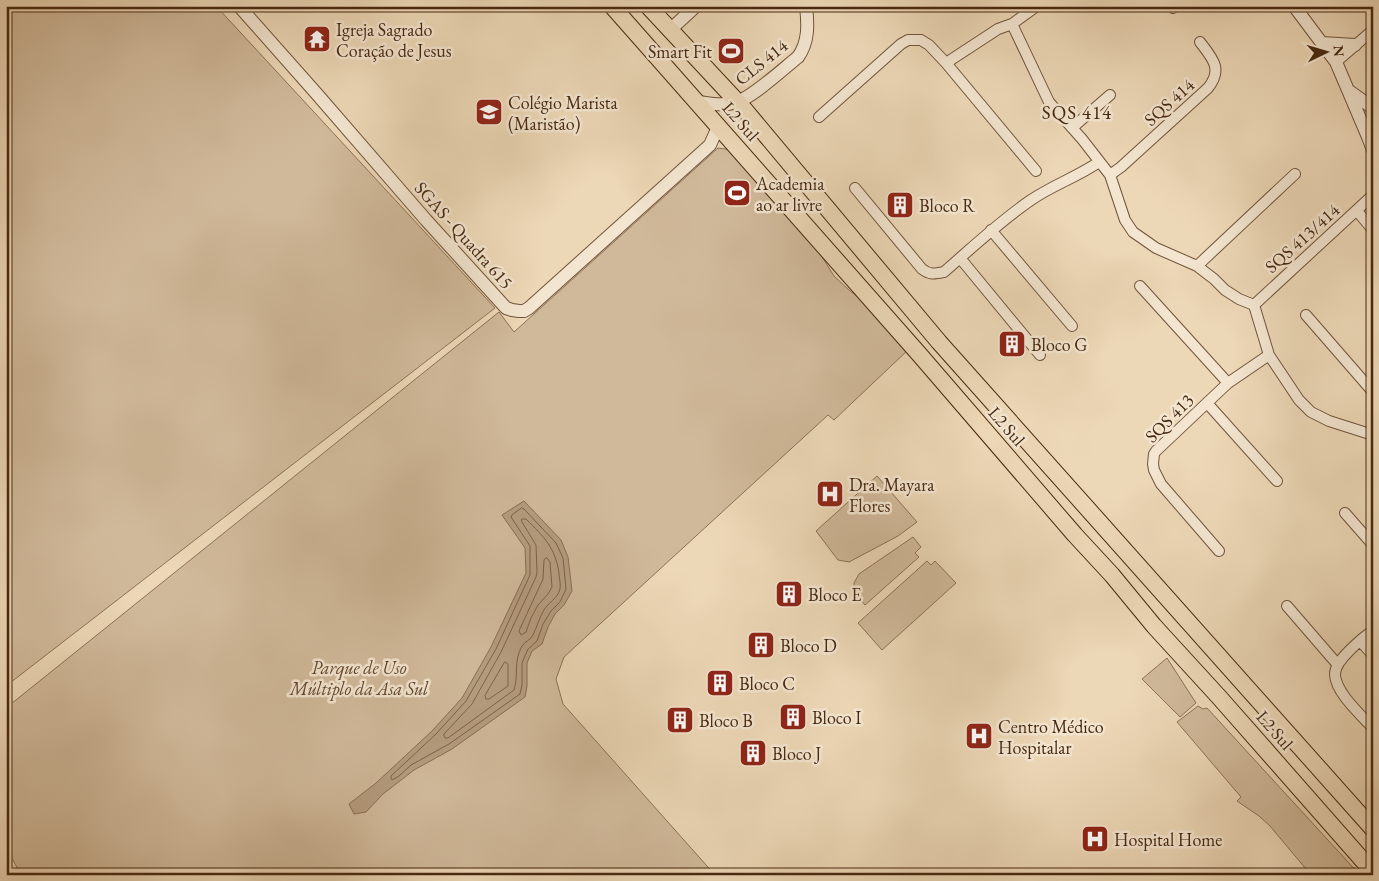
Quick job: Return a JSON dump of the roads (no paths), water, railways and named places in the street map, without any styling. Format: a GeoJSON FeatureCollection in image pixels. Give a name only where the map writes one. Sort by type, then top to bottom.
{"type":"FeatureCollection","features":[{"type":"Feature","properties":{"kind":"main road","name":"L2 Sul"},"geometry":{"type":"LineString","coordinates":[[612,6],[1112,575],[1154,626],[1373,872]]}},
{"type":"Feature","properties":{"kind":"main road","name":"L2 Sul"},"geometry":{"type":"LineString","coordinates":[[648,6],[737,102],[939,342],[1373,829]]}},
{"type":"Feature","properties":{"kind":"main road"},"geometry":{"type":"LineString","coordinates":[[769,183],[787,173],[790,165]]}},
{"type":"Feature","properties":{"kind":"main road"},"geometry":{"type":"LineString","coordinates":[[1284,770],[1297,765],[1303,752]]}},
{"type":"Feature","properties":{"kind":"main road"},"geometry":{"type":"LineString","coordinates":[[1302,792],[1309,780],[1315,776],[1324,775]]}},
{"type":"Feature","properties":{"kind":"street","name":"SGAS - Quadra 615"},"geometry":{"type":"LineString","coordinates":[[239,6],[491,292],[506,308],[512,310],[524,311],[529,308],[710,145],[718,127]]}},
{"type":"Feature","properties":{"kind":"street"},"geometry":{"type":"LineString","coordinates":[[670,30],[696,6]]}},
{"type":"Feature","properties":{"kind":"street"},"geometry":{"type":"LineString","coordinates":[[796,6],[808,21]]}},
{"type":"Feature","properties":{"kind":"street","name":"CLS 414"},"geometry":{"type":"LineString","coordinates":[[698,102],[718,104],[737,102],[751,95],[798,57],[806,41],[808,21],[806,6]]}},
{"type":"Feature","properties":{"kind":"street"},"geometry":{"type":"LineString","coordinates":[[946,63],[998,29],[1012,24],[1037,6]]}},
{"type":"Feature","properties":{"kind":"street"},"geometry":{"type":"LineString","coordinates":[[1294,6],[1336,62],[1373,150]]}},
{"type":"Feature","properties":{"kind":"street"},"geometry":{"type":"LineString","coordinates":[[1012,24],[1049,102],[1110,175],[1125,220],[1133,232],[1156,248],[1197,266],[1239,300],[1254,305],[1270,356],[1299,400],[1311,412],[1342,426],[1373,435]]}},
{"type":"Feature","properties":{"kind":"street"},"geometry":{"type":"LineString","coordinates":[[1336,62],[1373,30]]}},
{"type":"Feature","properties":{"kind":"street"},"geometry":{"type":"LineString","coordinates":[[819,117],[905,42],[921,40],[929,45],[946,63],[1036,171]]}},
{"type":"Feature","properties":{"kind":"street","name":"SQS 414"},"geometry":{"type":"LineString","coordinates":[[1110,175],[1208,88],[1214,80],[1216,71],[1214,61],[1200,42]]}},
{"type":"Feature","properties":{"kind":"street"},"geometry":{"type":"LineString","coordinates":[[1322,43],[1355,45]]}},
{"type":"Feature","properties":{"kind":"street"},"geometry":{"type":"LineString","coordinates":[[1349,91],[1373,108]]}},
{"type":"Feature","properties":{"kind":"street"},"geometry":{"type":"LineString","coordinates":[[1072,128],[1110,95]]}},
{"type":"Feature","properties":{"kind":"street"},"geometry":{"type":"LineString","coordinates":[[1368,137],[1370,125],[1373,123]]}},
{"type":"Feature","properties":{"kind":"street"},"geometry":{"type":"LineString","coordinates":[[710,145],[733,142]]}},
{"type":"Feature","properties":{"kind":"street"},"geometry":{"type":"LineString","coordinates":[[855,188],[922,269],[927,273],[936,274],[944,272],[991,230],[1032,199],[1055,185],[1086,172],[1099,162]]}},
{"type":"Feature","properties":{"kind":"street"},"geometry":{"type":"LineString","coordinates":[[1197,266],[1295,174]]}},
{"type":"Feature","properties":{"kind":"street","name":"SQS 413/414"},"geometry":{"type":"LineString","coordinates":[[1254,305],[1373,195]]}},
{"type":"Feature","properties":{"kind":"street"},"geometry":{"type":"LineString","coordinates":[[1357,211],[1373,230]]}},
{"type":"Feature","properties":{"kind":"street"},"geometry":{"type":"LineString","coordinates":[[991,230],[1072,326]]}},
{"type":"Feature","properties":{"kind":"street"},"geometry":{"type":"LineString","coordinates":[[960,258],[1040,355]]}},
{"type":"Feature","properties":{"kind":"street"},"geometry":{"type":"LineString","coordinates":[[1140,286],[1228,383]]}},
{"type":"Feature","properties":{"kind":"street"},"geometry":{"type":"LineString","coordinates":[[1306,315],[1373,392]]}},
{"type":"Feature","properties":{"kind":"street","name":"SQS 413"},"geometry":{"type":"LineString","coordinates":[[1219,551],[1161,484],[1154,470],[1154,454],[1228,383],[1270,356]]}},
{"type":"Feature","properties":{"kind":"street"},"geometry":{"type":"LineString","coordinates":[[1207,403],[1277,481]]}},
{"type":"Feature","properties":{"kind":"street"},"geometry":{"type":"LineString","coordinates":[[1345,513],[1373,545]]}},
{"type":"Feature","properties":{"kind":"street"},"geometry":{"type":"LineString","coordinates":[[1287,606],[1338,665]]}},
{"type":"Feature","properties":{"kind":"street"},"geometry":{"type":"LineString","coordinates":[[1373,631],[1346,654],[1334,673],[1340,691],[1373,728]]}},
{"type":"Feature","properties":{"kind":"street"},"geometry":{"type":"LineString","coordinates":[[1360,641],[1373,656]]}},
{"type":"Feature","properties":{"kind":"water"},"geometry":{"type":"Polygon","coordinates":[[[524,501],[561,540],[568,557],[572,591],[564,605],[555,614],[542,644],[532,651],[527,663],[525,697],[452,749],[414,770],[383,794],[366,812],[354,814],[349,804],[376,783],[432,731],[462,698],[491,647],[526,573],[525,548],[502,515],[524,501]]]}},
{"type":"Feature","properties":{"kind":"place","name":"Igreja Sagrado Coração de Jesus"},"geometry":{"type":"Point","coordinates":[317,39]}},
{"type":"Feature","properties":{"kind":"place","name":"Smart Fit"},"geometry":{"type":"Point","coordinates":[731,51]}},
{"type":"Feature","properties":{"kind":"place","name":"Colégio Marista (Maristão)"},"geometry":{"type":"Point","coordinates":[489,112]}},
{"type":"Feature","properties":{"kind":"place","name":"Academia ao ar livre"},"geometry":{"type":"Point","coordinates":[737,193]}},
{"type":"Feature","properties":{"kind":"place","name":"Bloco R"},"geometry":{"type":"Point","coordinates":[900,205]}},
{"type":"Feature","properties":{"kind":"place","name":"Bloco G"},"geometry":{"type":"Point","coordinates":[1012,344]}},
{"type":"Feature","properties":{"kind":"place","name":"Dra. Mayara Flores"},"geometry":{"type":"Point","coordinates":[830,494]}},
{"type":"Feature","properties":{"kind":"place","name":"Bloco E"},"geometry":{"type":"Point","coordinates":[789,594]}},
{"type":"Feature","properties":{"kind":"place","name":"Bloco D"},"geometry":{"type":"Point","coordinates":[761,645]}},
{"type":"Feature","properties":{"kind":"place","name":"Bloco C"},"geometry":{"type":"Point","coordinates":[720,683]}},
{"type":"Feature","properties":{"kind":"place","name":"Bloco I"},"geometry":{"type":"Point","coordinates":[793,717]}},
{"type":"Feature","properties":{"kind":"place","name":"Bloco B"},"geometry":{"type":"Point","coordinates":[680,720]}},
{"type":"Feature","properties":{"kind":"place","name":"Centro Médico Hospitalar"},"geometry":{"type":"Point","coordinates":[979,736]}},
{"type":"Feature","properties":{"kind":"place","name":"Bloco J"},"geometry":{"type":"Point","coordinates":[753,753]}},
{"type":"Feature","properties":{"kind":"place","name":"Hospital Home"},"geometry":{"type":"Point","coordinates":[1095,839]}},
{"type":"Feature","properties":{"kind":"district","name":"SQS 414"},"geometry":{"type":"Point","coordinates":[1077,112]}},
{"type":"Feature","properties":{"kind":"park label","name":"Parque de Uso Múltiplo da Asa Sul"},"geometry":{"type":"Point","coordinates":[359,678]}}]}
